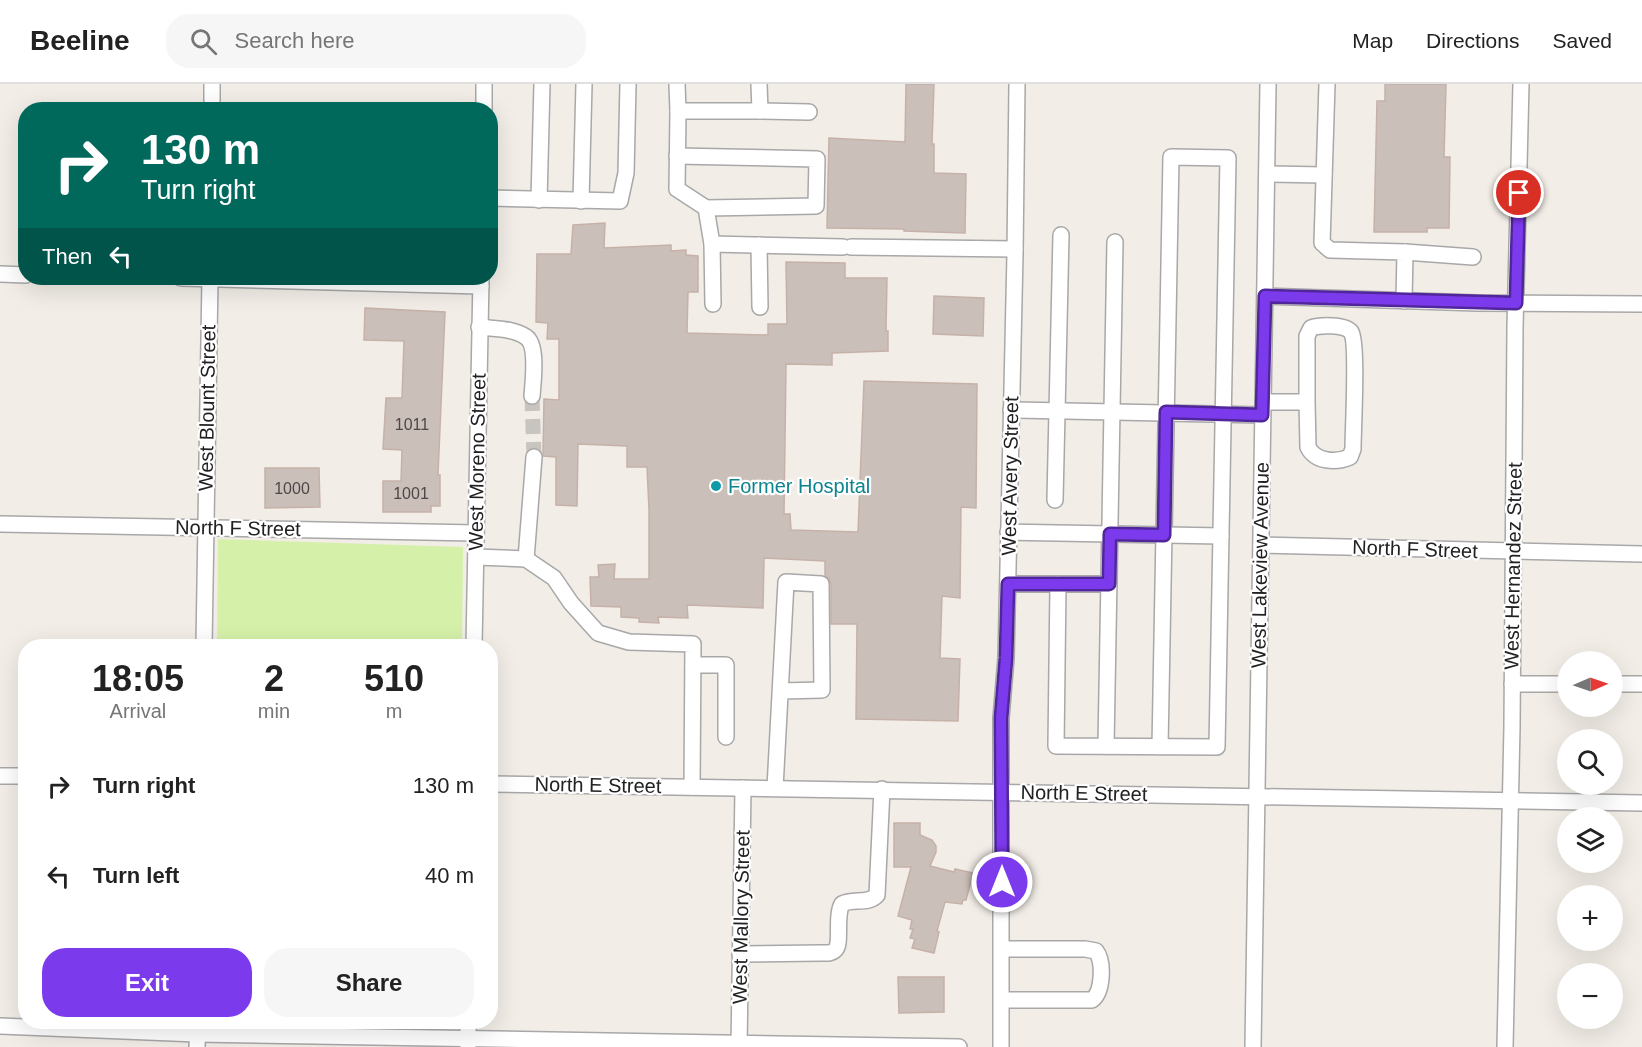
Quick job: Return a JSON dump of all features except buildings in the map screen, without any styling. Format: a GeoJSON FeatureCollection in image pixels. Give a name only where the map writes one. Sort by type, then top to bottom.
{"type":"FeatureCollection","features":[{"type":"Feature","properties":{"kind":"street"},"geometry":{"type":"LineString","coordinates":[[212,84],[212,102]]}},
{"type":"Feature","properties":{"kind":"street"},"geometry":{"type":"LineString","coordinates":[[484,84],[484,102]]}},
{"type":"Feature","properties":{"kind":"street"},"geometry":{"type":"LineString","coordinates":[[539,200],[542,84]]}},
{"type":"Feature","properties":{"kind":"street"},"geometry":{"type":"LineString","coordinates":[[581,201],[584,84]]}},
{"type":"Feature","properties":{"kind":"street"},"geometry":{"type":"LineString","coordinates":[[498,198],[620,201],[626,173],[628,84]]}},
{"type":"Feature","properties":{"kind":"street"},"geometry":{"type":"LineString","coordinates":[[677,84],[678,111],[677,156],[677,189],[706,208],[816,206],[817,159],[677,156]]}},
{"type":"Feature","properties":{"kind":"street"},"geometry":{"type":"LineString","coordinates":[[759,84],[760,111]]}},
{"type":"Feature","properties":{"kind":"street","name":"West Avery Street"},"geometry":{"type":"LineString","coordinates":[[1000,1047],[1002,1000],[1001,718],[1006,658],[1008,584],[1017,84]]}},
{"type":"Feature","properties":{"kind":"street","name":"West Lakeview Avenue"},"geometry":{"type":"LineString","coordinates":[[1252,1047],[1268,84]]}},
{"type":"Feature","properties":{"kind":"street"},"geometry":{"type":"LineString","coordinates":[[1327,84],[1322,243],[1330,250],[1473,257]]}},
{"type":"Feature","properties":{"kind":"street","name":"West Hernandez Street"},"geometry":{"type":"LineString","coordinates":[[1505,1047],[1521,84]]}},
{"type":"Feature","properties":{"kind":"street"},"geometry":{"type":"LineString","coordinates":[[678,111],[809,112]]}},
{"type":"Feature","properties":{"kind":"street"},"geometry":{"type":"LineString","coordinates":[[1058,584],[1056,746],[1160,747],[1217,747],[1228,158],[1172,157],[1160,747]]}},
{"type":"Feature","properties":{"kind":"street"},"geometry":{"type":"LineString","coordinates":[[1267,174],[1324,175]]}},
{"type":"Feature","properties":{"kind":"street"},"geometry":{"type":"LineString","coordinates":[[706,208],[712,244],[713,304]]}},
{"type":"Feature","properties":{"kind":"street"},"geometry":{"type":"LineString","coordinates":[[1055,500],[1062,235]]}},
{"type":"Feature","properties":{"kind":"street"},"geometry":{"type":"LineString","coordinates":[[1106,746],[1115,242]]}},
{"type":"Feature","properties":{"kind":"street"},"geometry":{"type":"LineString","coordinates":[[712,244],[1015,249]]}},
{"type":"Feature","properties":{"kind":"street"},"geometry":{"type":"LineString","coordinates":[[759,245],[760,307]]}},
{"type":"Feature","properties":{"kind":"street"},"geometry":{"type":"LineString","coordinates":[[1404,300],[1405,252]]}},
{"type":"Feature","properties":{"kind":"street"},"geometry":{"type":"LineString","coordinates":[[0,274],[18,275]]}},
{"type":"Feature","properties":{"kind":"street","name":"West Blount Street"},"geometry":{"type":"LineString","coordinates":[[204,639],[210,285]]}},
{"type":"Feature","properties":{"kind":"street","name":"West Moreno Street"},"geometry":{"type":"LineString","coordinates":[[474,639],[481,285]]}},
{"type":"Feature","properties":{"kind":"street"},"geometry":{"type":"LineString","coordinates":[[1265,296],[1642,304]]}},
{"type":"Feature","properties":{"kind":"street"},"geometry":{"type":"LineString","coordinates":[[1333,326],[1349,329],[1352,333],[1354,355],[1353,449],[1350,457],[1323,460],[1310,452],[1307,402],[1307,336],[1311,328],[1333,326]]}},
{"type":"Feature","properties":{"kind":"street"},"geometry":{"type":"LineString","coordinates":[[479,327],[508,330],[526,337],[532,344],[534,363],[532,396]]}},
{"type":"Feature","properties":{"kind":"street"},"geometry":{"type":"LineString","coordinates":[[1011,410],[1223,414],[1307,402]]}},
{"type":"Feature","properties":{"kind":"street"},"geometry":{"type":"LineString","coordinates":[[526,560],[534,457]]}},
{"type":"Feature","properties":{"kind":"street","name":"North F Street"},"geometry":{"type":"LineString","coordinates":[[0,524],[476,533]]}},
{"type":"Feature","properties":{"kind":"street"},"geometry":{"type":"LineString","coordinates":[[1008,532],[1221,536]]}},
{"type":"Feature","properties":{"kind":"street","name":"North F Street"},"geometry":{"type":"LineString","coordinates":[[1261,545],[1642,554]]}},
{"type":"Feature","properties":{"kind":"street"},"geometry":{"type":"LineString","coordinates":[[476,557],[526,560],[554,578],[598,633],[629,642],[693,644],[692,787]]}},
{"type":"Feature","properties":{"kind":"street"},"geometry":{"type":"LineString","coordinates":[[775,788],[786,582],[821,584],[822,690],[781,691]]}},
{"type":"Feature","properties":{"kind":"street"},"geometry":{"type":"LineString","coordinates":[[1008,584],[1109,584]]}},
{"type":"Feature","properties":{"kind":"street"},"geometry":{"type":"LineString","coordinates":[[693,664],[726,665],[726,737]]}},
{"type":"Feature","properties":{"kind":"street"},"geometry":{"type":"LineString","coordinates":[[1512,684],[1557,684]]}},
{"type":"Feature","properties":{"kind":"street"},"geometry":{"type":"LineString","coordinates":[[1623,684],[1642,684]]}},
{"type":"Feature","properties":{"kind":"street"},"geometry":{"type":"LineString","coordinates":[[0,776],[18,776]]}},
{"type":"Feature","properties":{"kind":"street","name":"North E Street"},"geometry":{"type":"LineString","coordinates":[[498,784],[1642,803]]}},
{"type":"Feature","properties":{"kind":"street","name":"West Mallory Street"},"geometry":{"type":"LineString","coordinates":[[739,1045],[743,788]]}},
{"type":"Feature","properties":{"kind":"street"},"geometry":{"type":"LineString","coordinates":[[740,954],[821,953],[831,952],[838,948],[838,917],[842,904],[868,901],[877,895],[882,789]]}},
{"type":"Feature","properties":{"kind":"street"},"geometry":{"type":"LineString","coordinates":[[1002,949],[1085,949],[1096,951],[1101,962],[1100,988],[1097,996],[1092,1000],[1002,1000]]}},
{"type":"Feature","properties":{"kind":"street"},"geometry":{"type":"LineString","coordinates":[[0,1026],[18,1027]]}},
{"type":"Feature","properties":{"kind":"street"},"geometry":{"type":"LineString","coordinates":[[74,1029],[197,1034],[331,1029],[468,1043],[959,1047]]}},
{"type":"Feature","properties":{"kind":"green space"},"geometry":{"type":"Polygon","coordinates":[[[218,539],[463,547],[462,639],[217,639],[218,539]]]}},
{"type":"Feature","properties":{"kind":"tunnel"},"geometry":{"type":"LineString","coordinates":[[532,396],[534,457]]}},
{"type":"Feature","properties":{"kind":"place","name":"Former Hospital"},"geometry":{"type":"Point","coordinates":[716,486]}},
{"type":"Feature","properties":{"kind":"route"},"geometry":{"type":"LineString","coordinates":[[1002,882],[1001,718],[1006,658],[1008,584],[1109,584],[1110,534],[1164,535],[1166,412],[1262,415],[1265,296],[1516,303],[1519,193]]}}]}
